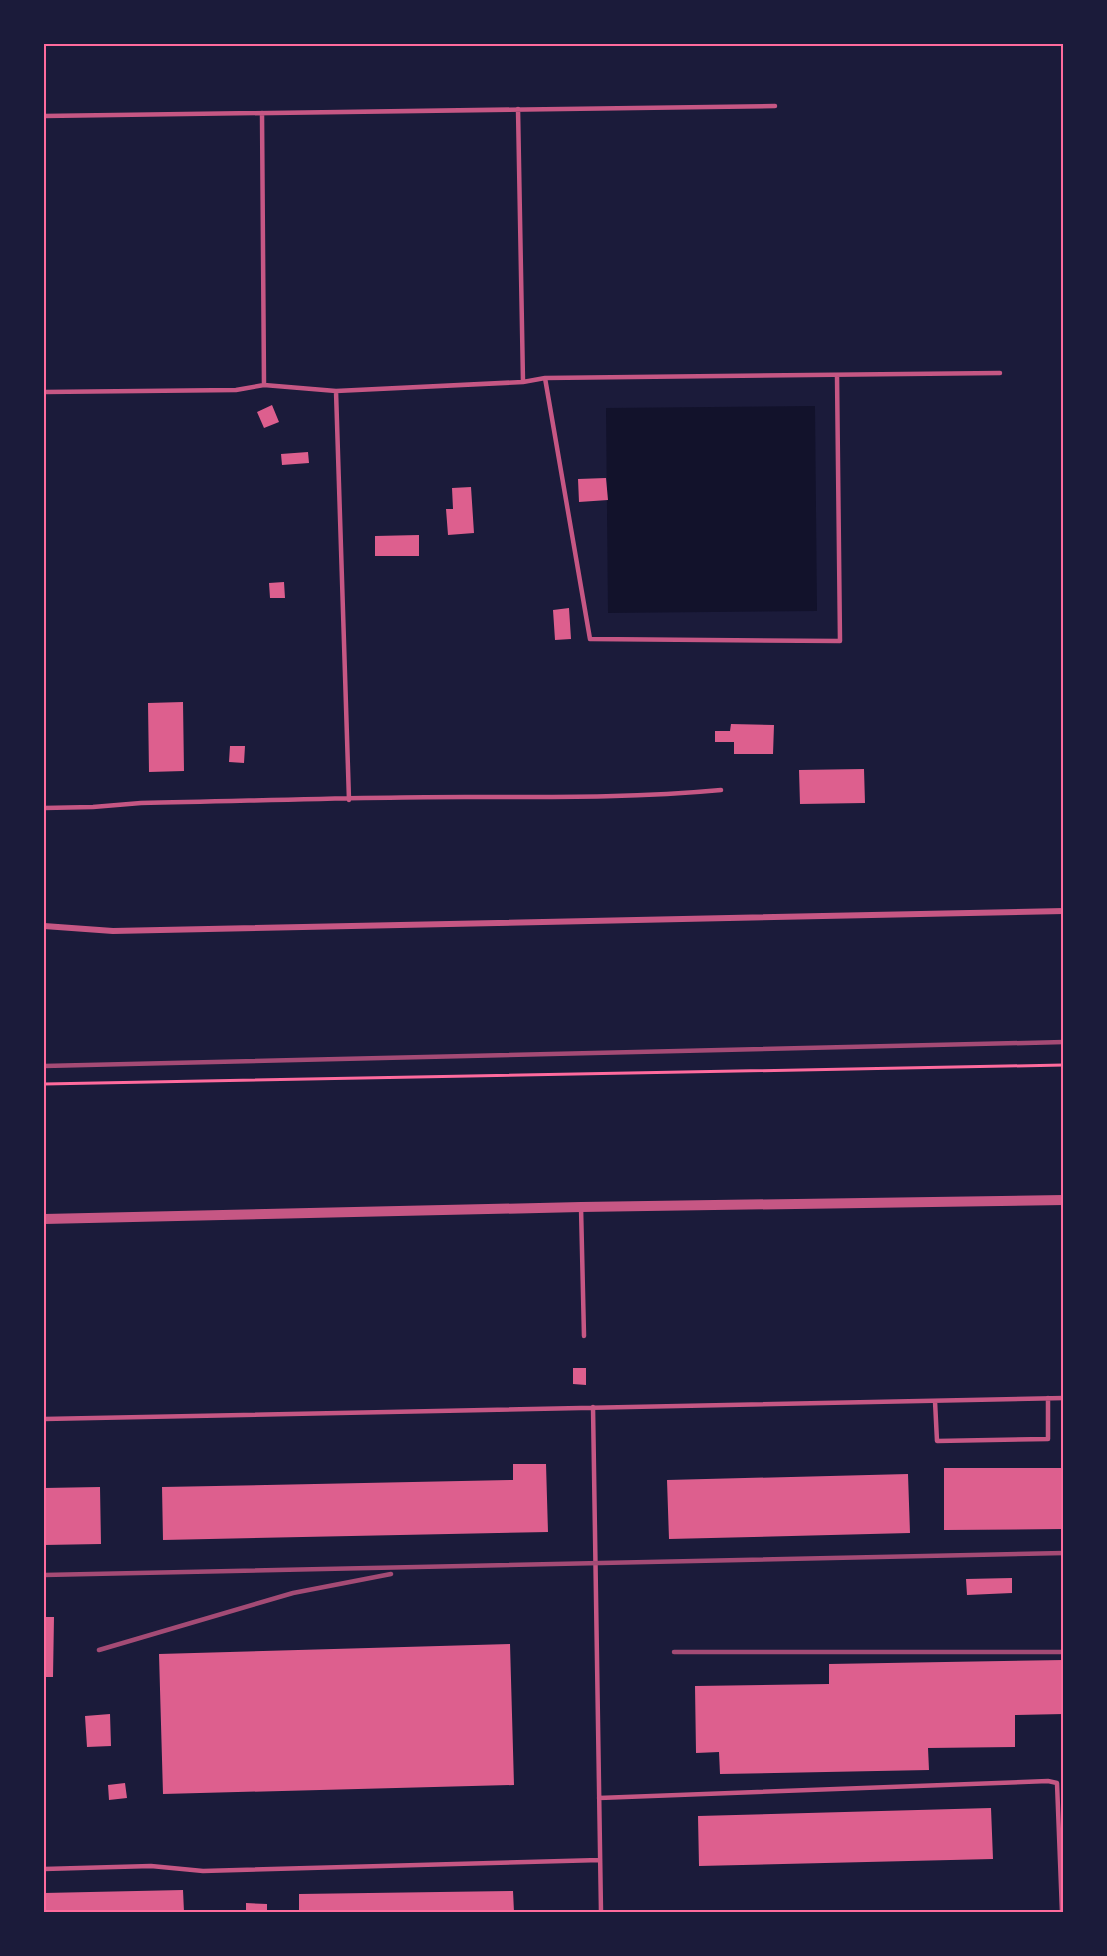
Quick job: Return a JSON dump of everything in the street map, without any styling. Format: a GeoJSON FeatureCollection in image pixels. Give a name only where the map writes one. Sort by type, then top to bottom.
{"type":"FeatureCollection","features":[{"type":"Feature","properties":{"kind":"street"},"geometry":{"type":"LineString","coordinates":[[44,926],[125,931],[1064,911]]}},
{"type":"Feature","properties":{"kind":"street"},"geometry":{"type":"LineString","coordinates":[[44,1219],[581,1207],[1064,1200]]}},
{"type":"Feature","properties":{"kind":"lane"},"geometry":{"type":"LineString","coordinates":[[44,116],[775,106]]}},
{"type":"Feature","properties":{"kind":"lane"},"geometry":{"type":"LineString","coordinates":[[518,109],[523,382]]}},
{"type":"Feature","properties":{"kind":"lane"},"geometry":{"type":"LineString","coordinates":[[262,113],[264,386]]}},
{"type":"Feature","properties":{"kind":"lane"},"geometry":{"type":"LineString","coordinates":[[44,392],[236,390],[264,386],[336,391],[523,382],[545,378],[1000,374]]}},
{"type":"Feature","properties":{"kind":"lane"},"geometry":{"type":"LineString","coordinates":[[545,378],[590,639],[840,641],[837,375]]}},
{"type":"Feature","properties":{"kind":"lane"},"geometry":{"type":"LineString","coordinates":[[336,391],[349,800]]}},
{"type":"Feature","properties":{"kind":"lane"},"geometry":{"type":"LineString","coordinates":[[44,808],[141,803],[465,797],[560,798],[721,790]]}},
{"type":"Feature","properties":{"kind":"lane"},"geometry":{"type":"LineString","coordinates":[[581,1207],[584,1336]]}},
{"type":"Feature","properties":{"kind":"lane"},"geometry":{"type":"LineString","coordinates":[[935,1401],[937,1441],[1048,1439],[1048,1398]]}},
{"type":"Feature","properties":{"kind":"lane"},"geometry":{"type":"LineString","coordinates":[[44,1419],[1064,1398]]}},
{"type":"Feature","properties":{"kind":"lane"},"geometry":{"type":"LineString","coordinates":[[593,1407],[601,1912]]}},
{"type":"Feature","properties":{"kind":"lane"},"geometry":{"type":"LineString","coordinates":[[599,1798],[1048,1781],[1057,1783],[1062,1912]]}},
{"type":"Feature","properties":{"kind":"lane"},"geometry":{"type":"LineString","coordinates":[[44,1869],[151,1866],[203,1871],[600,1860]]}},
{"type":"Feature","properties":{"kind":"path"},"geometry":{"type":"LineString","coordinates":[[44,1084],[1064,1065]]}},
{"type":"Feature","properties":{"kind":"shaded area"},"geometry":{"type":"Polygon","coordinates":[[[815,406],[817,611],[608,613],[606,408],[815,406]]]}},
{"type":"Feature","properties":{"kind":"building"},"geometry":{"type":"Polygon","coordinates":[[[272,405],[279,422],[264,428],[257,412],[272,405]]]}},
{"type":"Feature","properties":{"kind":"building"},"geometry":{"type":"Polygon","coordinates":[[[308,452],[309,463],[282,465],[281,454],[308,452]]]}},
{"type":"Feature","properties":{"kind":"building"},"geometry":{"type":"Polygon","coordinates":[[[606,478],[608,500],[579,502],[578,479],[606,478]]]}},
{"type":"Feature","properties":{"kind":"building"},"geometry":{"type":"Polygon","coordinates":[[[471,487],[474,533],[448,535],[446,509],[453,509],[452,488],[471,487]]]}},
{"type":"Feature","properties":{"kind":"building"},"geometry":{"type":"Polygon","coordinates":[[[419,535],[419,556],[375,556],[375,536],[419,535]]]}},
{"type":"Feature","properties":{"kind":"building"},"geometry":{"type":"Polygon","coordinates":[[[284,582],[285,598],[270,598],[269,583],[284,582]]]}},
{"type":"Feature","properties":{"kind":"building"},"geometry":{"type":"Polygon","coordinates":[[[569,608],[571,639],[555,640],[553,610],[569,608]]]}},
{"type":"Feature","properties":{"kind":"building"},"geometry":{"type":"Polygon","coordinates":[[[183,702],[184,771],[149,772],[148,703],[183,702]]]}},
{"type":"Feature","properties":{"kind":"building"},"geometry":{"type":"Polygon","coordinates":[[[731,724],[774,725],[773,754],[734,754],[734,742],[715,742],[715,731],[730,731],[731,724]]]}},
{"type":"Feature","properties":{"kind":"building"},"geometry":{"type":"Polygon","coordinates":[[[230,746],[245,746],[244,763],[229,762],[230,746]]]}},
{"type":"Feature","properties":{"kind":"building"},"geometry":{"type":"Polygon","coordinates":[[[864,769],[865,803],[800,804],[799,770],[864,769]]]}},
{"type":"Feature","properties":{"kind":"building"},"geometry":{"type":"Polygon","coordinates":[[[573,1368],[586,1368],[586,1385],[573,1384],[573,1368]]]}},
{"type":"Feature","properties":{"kind":"building"},"geometry":{"type":"Polygon","coordinates":[[[513,1464],[546,1464],[548,1532],[163,1540],[162,1487],[513,1480],[513,1464]]]}},
{"type":"Feature","properties":{"kind":"building"},"geometry":{"type":"Polygon","coordinates":[[[944,1468],[1064,1468],[1064,1529],[944,1530],[944,1468]]]}},
{"type":"Feature","properties":{"kind":"building"},"geometry":{"type":"Polygon","coordinates":[[[908,1474],[910,1533],[669,1539],[667,1480],[908,1474]]]}},
{"type":"Feature","properties":{"kind":"building"},"geometry":{"type":"Polygon","coordinates":[[[100,1487],[101,1544],[44,1545],[44,1488],[100,1487]]]}},
{"type":"Feature","properties":{"kind":"building"},"geometry":{"type":"Polygon","coordinates":[[[1012,1578],[1012,1593],[967,1595],[966,1579],[1012,1578]]]}},
{"type":"Feature","properties":{"kind":"building"},"geometry":{"type":"Polygon","coordinates":[[[44,1617],[54,1617],[53,1677],[44,1677],[44,1617]]]}},
{"type":"Feature","properties":{"kind":"building"},"geometry":{"type":"Polygon","coordinates":[[[510,1644],[514,1785],[163,1794],[159,1654],[510,1644]]]}},
{"type":"Feature","properties":{"kind":"building"},"geometry":{"type":"Polygon","coordinates":[[[1064,1660],[1064,1714],[1015,1715],[1015,1747],[928,1748],[929,1770],[720,1774],[719,1752],[696,1753],[695,1686],[829,1684],[829,1664],[1064,1660]]]}},
{"type":"Feature","properties":{"kind":"building"},"geometry":{"type":"Polygon","coordinates":[[[110,1714],[111,1746],[87,1747],[85,1716],[110,1714]]]}},
{"type":"Feature","properties":{"kind":"building"},"geometry":{"type":"Polygon","coordinates":[[[125,1783],[127,1798],[109,1800],[108,1785],[125,1783]]]}},
{"type":"Feature","properties":{"kind":"building"},"geometry":{"type":"Polygon","coordinates":[[[991,1808],[993,1859],[699,1866],[698,1816],[991,1808]]]}},
{"type":"Feature","properties":{"kind":"building"},"geometry":{"type":"Polygon","coordinates":[[[183,1890],[184,1912],[44,1912],[44,1893],[183,1890]]]}},
{"type":"Feature","properties":{"kind":"building"},"geometry":{"type":"Polygon","coordinates":[[[513,1891],[514,1912],[299,1912],[299,1894],[513,1891]]]}},
{"type":"Feature","properties":{"kind":"building"},"geometry":{"type":"Polygon","coordinates":[[[246,1903],[267,1904],[267,1912],[246,1912],[246,1903]]]}},
{"type":"Feature","properties":{"kind":"railway"},"geometry":{"type":"LineString","coordinates":[[44,1066],[1064,1042]]}},
{"type":"Feature","properties":{"kind":"railway"},"geometry":{"type":"LineString","coordinates":[[44,1575],[1064,1553]]}},
{"type":"Feature","properties":{"kind":"railway"},"geometry":{"type":"LineString","coordinates":[[99,1650],[293,1593],[391,1574]]}},
{"type":"Feature","properties":{"kind":"railway"},"geometry":{"type":"LineString","coordinates":[[674,1652],[1064,1652]]}}]}
